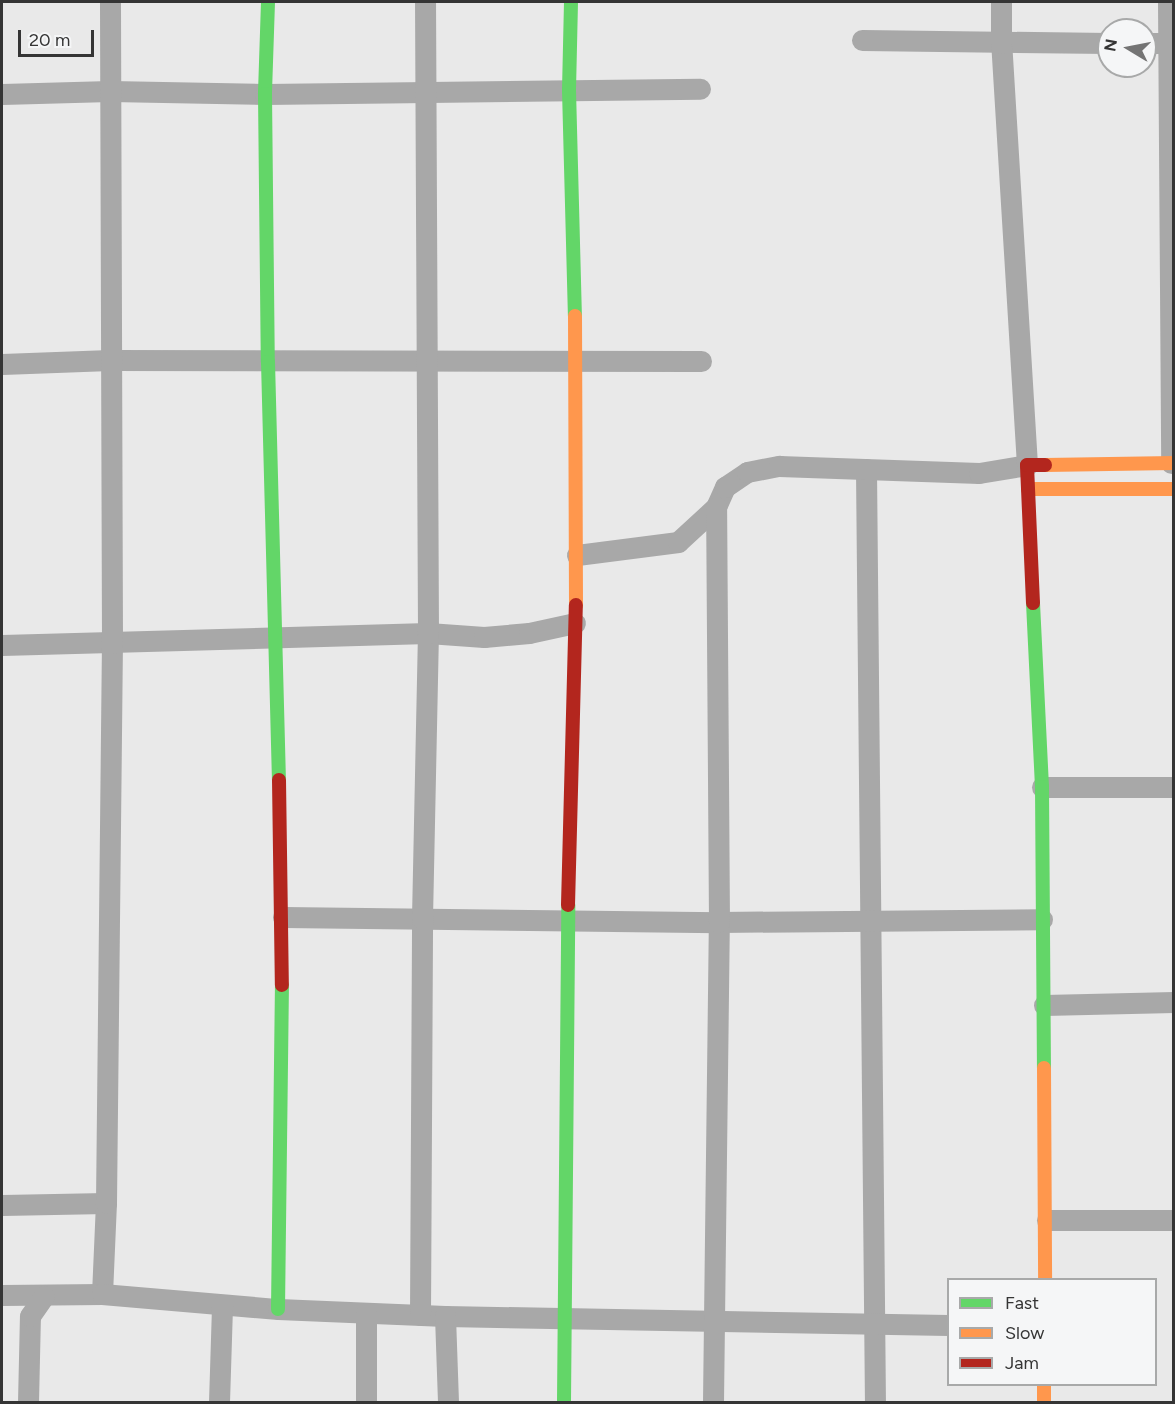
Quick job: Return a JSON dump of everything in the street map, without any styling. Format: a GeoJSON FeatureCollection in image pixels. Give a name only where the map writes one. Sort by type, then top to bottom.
{"type":"FeatureCollection","features":[{"type":"Feature","properties":{"kind":"street"},"geometry":{"type":"LineString","coordinates":[[102,1294],[106,1203],[112,643],[110,2]]}},
{"type":"Feature","properties":{"kind":"street"},"geometry":{"type":"LineString","coordinates":[[268,2],[265,94],[268,362],[283,917],[278,1309]]}},
{"type":"Feature","properties":{"kind":"street"},"geometry":{"type":"LineString","coordinates":[[420,1315],[422,918],[428,633],[423,93],[425,2]]}},
{"type":"Feature","properties":{"kind":"street"},"geometry":{"type":"LineString","coordinates":[[564,1402],[568,920],[577,555],[576,360],[569,90],[571,2]]}},
{"type":"Feature","properties":{"kind":"street"},"geometry":{"type":"LineString","coordinates":[[1001,2],[1001,44],[1027,465],[1042,787],[1047,1220],[1045,1278]]}},
{"type":"Feature","properties":{"kind":"street"},"geometry":{"type":"LineString","coordinates":[[577,555],[678,542],[716,507],[725,487],[747,472],[779,466],[979,473],[1027,465],[1172,463],[1168,2]]}},
{"type":"Feature","properties":{"kind":"street"},"geometry":{"type":"LineString","coordinates":[[862,40],[1001,44],[1097,43]]}},
{"type":"Feature","properties":{"kind":"street"},"geometry":{"type":"LineString","coordinates":[[2,94],[110,91],[265,94],[700,89]]}},
{"type":"Feature","properties":{"kind":"street"},"geometry":{"type":"LineString","coordinates":[[2,364],[110,360],[701,361]]}},
{"type":"Feature","properties":{"kind":"street"},"geometry":{"type":"LineString","coordinates":[[866,469],[875,1402]]}},
{"type":"Feature","properties":{"kind":"street"},"geometry":{"type":"LineString","coordinates":[[979,473],[1028,489],[1173,489]]}},
{"type":"Feature","properties":{"kind":"street"},"geometry":{"type":"LineString","coordinates":[[713,1402],[719,922],[716,507]]}},
{"type":"Feature","properties":{"kind":"street"},"geometry":{"type":"LineString","coordinates":[[2,645],[428,633],[483,637],[529,633],[575,623]]}},
{"type":"Feature","properties":{"kind":"street"},"geometry":{"type":"LineString","coordinates":[[1042,787],[1173,787]]}},
{"type":"Feature","properties":{"kind":"street"},"geometry":{"type":"LineString","coordinates":[[283,917],[719,922],[1042,919]]}},
{"type":"Feature","properties":{"kind":"street"},"geometry":{"type":"LineString","coordinates":[[1044,1005],[1173,1002]]}},
{"type":"Feature","properties":{"kind":"street"},"geometry":{"type":"LineString","coordinates":[[2,1205],[106,1203]]}},
{"type":"Feature","properties":{"kind":"street"},"geometry":{"type":"LineString","coordinates":[[1047,1220],[1173,1220]]}},
{"type":"Feature","properties":{"kind":"street"},"geometry":{"type":"LineString","coordinates":[[2,1295],[102,1294],[278,1309],[445,1316],[947,1325]]}},
{"type":"Feature","properties":{"kind":"street"},"geometry":{"type":"LineString","coordinates":[[28,1402],[30,1317],[44,1296]]}},
{"type":"Feature","properties":{"kind":"street"},"geometry":{"type":"LineString","coordinates":[[219,1402],[222,1305]]}},
{"type":"Feature","properties":{"kind":"street"},"geometry":{"type":"LineString","coordinates":[[366,1313],[366,1402]]}},
{"type":"Feature","properties":{"kind":"street"},"geometry":{"type":"LineString","coordinates":[[445,1316],[448,1402]]}},
{"type":"Feature","properties":{"kind":"street"},"geometry":{"type":"LineString","coordinates":[[1044,1386],[1044,1402]]}},
{"type":"Feature","properties":{"kind":"traffic: fast"},"geometry":{"type":"LineString","coordinates":[[268,2],[265,94],[268,362],[279,780]]}},
{"type":"Feature","properties":{"kind":"traffic: fast"},"geometry":{"type":"LineString","coordinates":[[571,2],[569,90],[575,316]]}},
{"type":"Feature","properties":{"kind":"traffic: fast"},"geometry":{"type":"LineString","coordinates":[[1033,603],[1042,787],[1044,1068]]}},
{"type":"Feature","properties":{"kind":"traffic: fast"},"geometry":{"type":"LineString","coordinates":[[564,1402],[568,905]]}},
{"type":"Feature","properties":{"kind":"traffic: fast"},"geometry":{"type":"LineString","coordinates":[[278,1309],[282,985]]}},
{"type":"Feature","properties":{"kind":"traffic: slow"},"geometry":{"type":"LineString","coordinates":[[575,316],[576,605]]}},
{"type":"Feature","properties":{"kind":"traffic: slow"},"geometry":{"type":"LineString","coordinates":[[1045,465],[1174,463]]}},
{"type":"Feature","properties":{"kind":"traffic: slow"},"geometry":{"type":"LineString","coordinates":[[1028,489],[1174,489]]}},
{"type":"Feature","properties":{"kind":"traffic: slow"},"geometry":{"type":"LineString","coordinates":[[1044,1068],[1045,1278]]}},
{"type":"Feature","properties":{"kind":"traffic: slow"},"geometry":{"type":"LineString","coordinates":[[1044,1386],[1044,1402]]}},
{"type":"Feature","properties":{"kind":"traffic: jam"},"geometry":{"type":"LineString","coordinates":[[1033,603],[1027,465],[1045,465]]}},
{"type":"Feature","properties":{"kind":"traffic: jam"},"geometry":{"type":"LineString","coordinates":[[568,905],[576,605]]}},
{"type":"Feature","properties":{"kind":"traffic: jam"},"geometry":{"type":"LineString","coordinates":[[279,780],[282,985]]}}]}
